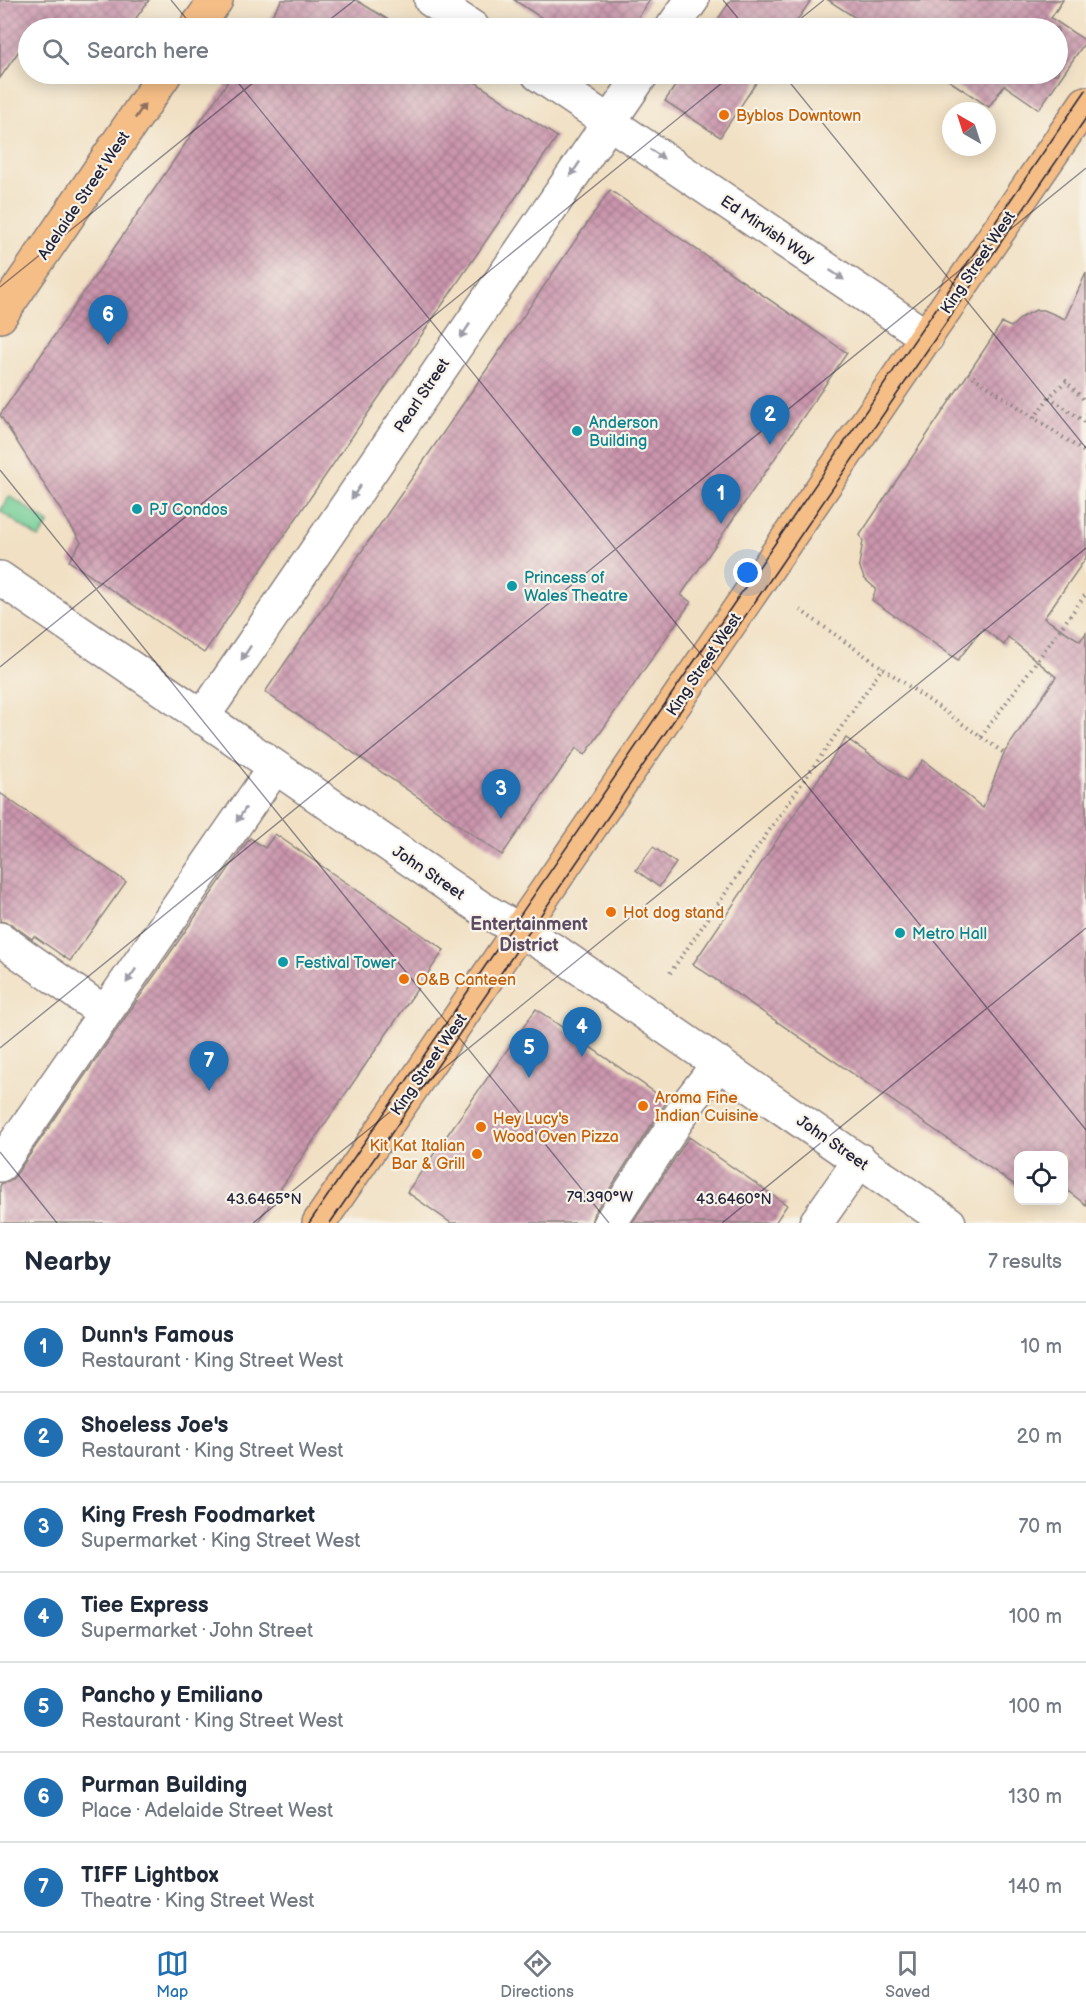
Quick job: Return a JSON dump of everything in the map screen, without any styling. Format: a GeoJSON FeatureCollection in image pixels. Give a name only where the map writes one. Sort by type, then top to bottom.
{"type":"FeatureCollection","features":[{"type":"Feature","properties":{"kind":"main road"},"geometry":{"type":"LineString","coordinates":[[203,18],[216,0]]}},
{"type":"Feature","properties":{"kind":"main road","name":"Adelaide Street West"},"geometry":{"type":"LineString","coordinates":[[0,316],[158,84]]}},
{"type":"Feature","properties":{"kind":"main road","name":"King Street West"},"geometry":{"type":"LineString","coordinates":[[319,1223],[1086,104]]}},
{"type":"Feature","properties":{"kind":"street"},"geometry":{"type":"LineString","coordinates":[[431,0],[458,18]]}},
{"type":"Feature","properties":{"kind":"street"},"geometry":{"type":"LineString","coordinates":[[679,18],[692,0]]}},
{"type":"Feature","properties":{"kind":"street","name":"Ed Mirvish Way"},"geometry":{"type":"LineString","coordinates":[[553,84],[927,337]]}},
{"type":"Feature","properties":{"kind":"street","name":"Pearl Street"},"geometry":{"type":"LineString","coordinates":[[202,718],[635,84]]}},
{"type":"Feature","properties":{"kind":"street","name":"John Street"},"geometry":{"type":"LineString","coordinates":[[0,578],[481,908],[558,953],[950,1223]]}},
{"type":"Feature","properties":{"kind":"street"},"geometry":{"type":"LineString","coordinates":[[0,1165],[275,767]]}},
{"type":"Feature","properties":{"kind":"street"},"geometry":{"type":"LineString","coordinates":[[0,939],[105,1013]]}},
{"type":"Feature","properties":{"kind":"street"},"geometry":{"type":"LineString","coordinates":[[610,1223],[689,1102],[719,1063]]}},
{"type":"Feature","properties":{"kind":"street"},"geometry":{"type":"LineString","coordinates":[[816,1223],[860,1160]]}},
{"type":"Feature","properties":{"kind":"path"},"geometry":{"type":"LineString","coordinates":[[968,373],[1086,453]]}},
{"type":"Feature","properties":{"kind":"path"},"geometry":{"type":"LineString","coordinates":[[1034,418],[1049,397],[1066,381],[1086,402]]}},
{"type":"Feature","properties":{"kind":"path"},"geometry":{"type":"LineString","coordinates":[[1049,397],[1086,423]]}},
{"type":"Feature","properties":{"kind":"path"},"geometry":{"type":"LineString","coordinates":[[981,737],[1086,594]]}},
{"type":"Feature","properties":{"kind":"path"},"geometry":{"type":"LineString","coordinates":[[800,610],[1004,753]]}},
{"type":"Feature","properties":{"kind":"path"},"geometry":{"type":"LineString","coordinates":[[670,973],[883,667]]}},
{"type":"Feature","properties":{"kind":"green space"},"geometry":{"type":"Polygon","coordinates":[[[10,496],[49,523],[39,538],[0,511],[10,496]]]}},
{"type":"Feature","properties":{"kind":"building"},"geometry":{"type":"Polygon","coordinates":[[[0,0],[149,0],[136,18],[18,18],[18,52],[0,78],[0,0]]]}},
{"type":"Feature","properties":{"kind":"building"},"geometry":{"type":"Polygon","coordinates":[[[282,0],[356,0],[386,18],[270,18],[282,0]]]}},
{"type":"Feature","properties":{"kind":"building"},"geometry":{"type":"Polygon","coordinates":[[[514,0],[650,0],[638,18],[542,18],[514,0]]]}},
{"type":"Feature","properties":{"kind":"building"},"geometry":{"type":"Polygon","coordinates":[[[731,0],[811,0],[799,18],[719,18],[731,0]]]}},
{"type":"Feature","properties":{"kind":"building"},"geometry":{"type":"Polygon","coordinates":[[[828,0],[1063,0],[1051,18],[856,18],[828,0]]]}},
{"type":"Feature","properties":{"kind":"building"},"geometry":{"type":"Polygon","coordinates":[[[1068,29],[1086,41],[1068,67],[1068,29]]]}},
{"type":"Feature","properties":{"kind":"building"},"geometry":{"type":"Polygon","coordinates":[[[226,84],[478,84],[557,137],[204,653],[69,561],[81,542],[0,415],[226,84]]]}},
{"type":"Feature","properties":{"kind":"building"},"geometry":{"type":"Polygon","coordinates":[[[676,84],[755,84],[720,137],[665,101],[676,84]]]}},
{"type":"Feature","properties":{"kind":"building"},"geometry":{"type":"Polygon","coordinates":[[[954,84],[1056,84],[1039,109],[1004,85],[992,102],[981,102],[954,84]]]}},
{"type":"Feature","properties":{"kind":"building"},"geometry":{"type":"Polygon","coordinates":[[[610,190],[847,353],[681,595],[691,602],[585,755],[576,748],[502,855],[265,692],[610,190]]]}},
{"type":"Feature","properties":{"kind":"building","name":"Metro Hall"},"geometry":{"type":"Polygon","coordinates":[[[1086,273],[1086,558],[1044,618],[1080,641],[1086,633],[1086,1205],[1068,1191],[1068,1151],[1014,1151],[1014,1184],[693,964],[846,738],[907,781],[923,760],[983,808],[1004,753],[1056,677],[1008,637],[1004,645],[983,628],[958,660],[872,600],[876,589],[864,578],[859,565],[863,541],[860,535],[1002,323],[1011,327],[1022,317],[1036,310],[1044,310],[1065,319],[1086,273]]]}},
{"type":"Feature","properties":{"kind":"building"},"geometry":{"type":"Polygon","coordinates":[[[0,793],[126,882],[70,961],[34,936],[32,939],[11,924],[0,921],[0,793]]]}},
{"type":"Feature","properties":{"kind":"building"},"geometry":{"type":"Polygon","coordinates":[[[275,834],[444,950],[257,1223],[0,1223],[0,1186],[2,1183],[9,1182],[15,1176],[250,838],[265,848],[275,834]]]}},
{"type":"Feature","properties":{"kind":"building"},"geometry":{"type":"Polygon","coordinates":[[[653,847],[676,863],[659,887],[636,870],[653,847]]]}},
{"type":"Feature","properties":{"kind":"building"},"geometry":{"type":"Polygon","coordinates":[[[536,1009],[667,1101],[594,1213],[591,1223],[451,1223],[407,1192],[536,1009]]]}},
{"type":"Feature","properties":{"kind":"building"},"geometry":{"type":"Polygon","coordinates":[[[689,1137],[787,1205],[775,1223],[632,1223],[689,1137]]]}},
{"type":"Feature","properties":{"kind":"tram line"},"geometry":{"type":"LineString","coordinates":[[309,1223],[1086,90]]}},
{"type":"Feature","properties":{"kind":"tram line"},"geometry":{"type":"LineString","coordinates":[[330,1223],[1086,118]]}},
{"type":"Feature","properties":{"kind":"place","name":"Byblos Downtown"},"geometry":{"type":"Point","coordinates":[724,115]}},
{"type":"Feature","properties":{"kind":"place","name":"Purman Building"},"geometry":{"type":"Point","coordinates":[108,345]}},
{"type":"Feature","properties":{"kind":"place","name":"Anderson Building"},"geometry":{"type":"Point","coordinates":[577,431]}},
{"type":"Feature","properties":{"kind":"place","name":"Shoeless Joe's"},"geometry":{"type":"Point","coordinates":[770,445]}},
{"type":"Feature","properties":{"kind":"place","name":"PJ Condos"},"geometry":{"type":"Point","coordinates":[137,509]}},
{"type":"Feature","properties":{"kind":"place","name":"Dunn's Famous"},"geometry":{"type":"Point","coordinates":[721,524]}},
{"type":"Feature","properties":{"kind":"place","name":"Princess of Wales Theatre"},"geometry":{"type":"Point","coordinates":[512,586]}},
{"type":"Feature","properties":{"kind":"place","name":"King Fresh Foodmarket"},"geometry":{"type":"Point","coordinates":[501,819]}},
{"type":"Feature","properties":{"kind":"place","name":"Hot dog stand"},"geometry":{"type":"Point","coordinates":[611,912]}},
{"type":"Feature","properties":{"kind":"place","name":"Metro Hall"},"geometry":{"type":"Point","coordinates":[900,933]}},
{"type":"Feature","properties":{"kind":"place","name":"Festival Tower"},"geometry":{"type":"Point","coordinates":[283,962]}},
{"type":"Feature","properties":{"kind":"place","name":"O&B Canteen"},"geometry":{"type":"Point","coordinates":[404,979]}},
{"type":"Feature","properties":{"kind":"place","name":"Tiee Express"},"geometry":{"type":"Point","coordinates":[582,1057]}},
{"type":"Feature","properties":{"kind":"place","name":"Pancho y Emiliano"},"geometry":{"type":"Point","coordinates":[529,1078]}},
{"type":"Feature","properties":{"kind":"place","name":"TIFF Lightbox"},"geometry":{"type":"Point","coordinates":[209,1091]}},
{"type":"Feature","properties":{"kind":"place","name":"Aroma Fine Indian Cuisine"},"geometry":{"type":"Point","coordinates":[643,1106]}},
{"type":"Feature","properties":{"kind":"place","name":"Hey Lucy's Wood Oven Pizza"},"geometry":{"type":"Point","coordinates":[481,1127]}},
{"type":"Feature","properties":{"kind":"place","name":"Kit Kat Italian Bar & Grill"},"geometry":{"type":"Point","coordinates":[477,1154]}},
{"type":"Feature","properties":{"kind":"district","name":"Entertainment District"},"geometry":{"type":"Point","coordinates":[529,934]}}]}
